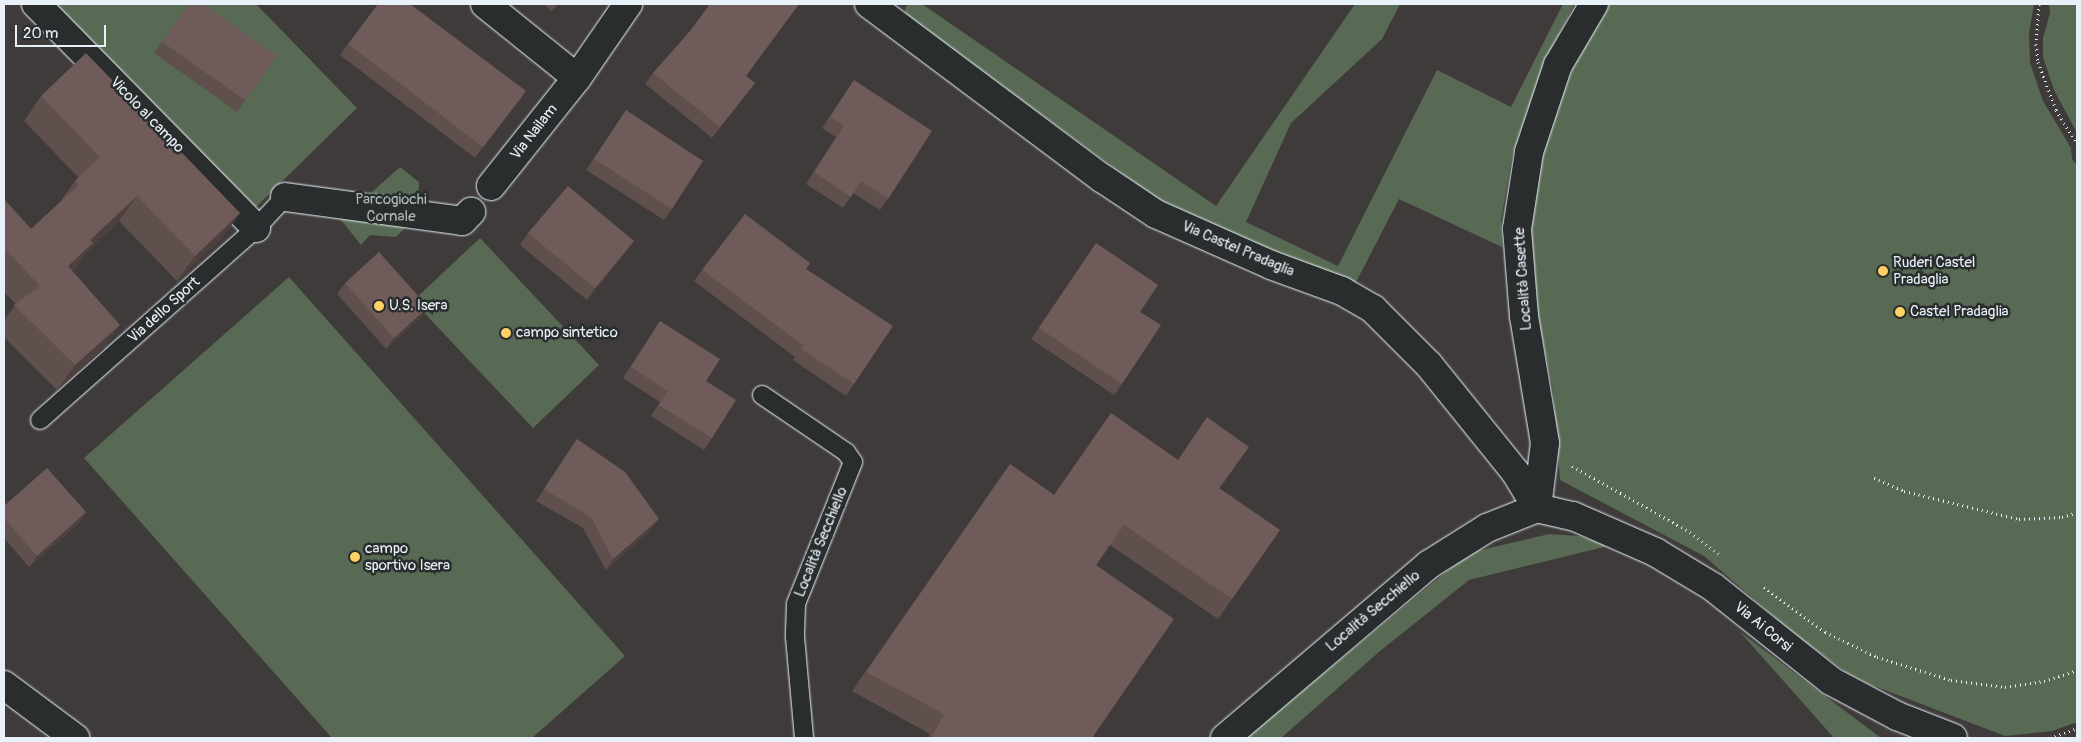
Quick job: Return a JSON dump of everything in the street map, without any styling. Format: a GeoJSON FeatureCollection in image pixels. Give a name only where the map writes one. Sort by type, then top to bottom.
{"type":"FeatureCollection","features":[{"type":"Feature","properties":{"kind":"street","name":"Vicolo al campo"},"geometry":{"type":"LineString","coordinates":[[36,4],[256,228]]}},
{"type":"Feature","properties":{"kind":"street"},"geometry":{"type":"LineString","coordinates":[[485,4],[577,78]]}},
{"type":"Feature","properties":{"kind":"street","name":"Via Nailam"},"geometry":{"type":"LineString","coordinates":[[491,186],[577,78],[628,4]]}},
{"type":"Feature","properties":{"kind":"street","name":"Via Castel Pradaglia"},"geometry":{"type":"LineString","coordinates":[[869,4],[1088,167],[1156,214],[1271,264],[1342,291],[1373,309],[1430,365],[1516,472],[1537,508]]}},
{"type":"Feature","properties":{"kind":"street","name":"Località Casette"},"geometry":{"type":"LineString","coordinates":[[1537,508],[1545,443],[1524,316],[1517,229],[1529,152],[1558,66],[1594,4]]}},
{"type":"Feature","properties":{"kind":"street"},"geometry":{"type":"LineString","coordinates":[[285,197],[462,222],[471,212]]}},
{"type":"Feature","properties":{"kind":"street","name":"Via Ai Corsi"},"geometry":{"type":"LineString","coordinates":[[1537,508],[1573,516],[1655,552],[1713,587],[1831,681],[1897,716],[1952,738]]}},
{"type":"Feature","properties":{"kind":"street","name":"Località Secchiello"},"geometry":{"type":"LineString","coordinates":[[1225,738],[1428,565],[1488,528],[1537,508]]}},
{"type":"Feature","properties":{"kind":"street"},"geometry":{"type":"LineString","coordinates":[[4,685],[75,738]]}},
{"type":"Feature","properties":{"kind":"lane","name":"Via dello Sport"},"geometry":{"type":"LineString","coordinates":[[40,420],[256,228],[285,197]]}},
{"type":"Feature","properties":{"kind":"lane","name":"Località Secchiello"},"geometry":{"type":"LineString","coordinates":[[762,395],[846,452],[853,462],[796,604],[795,636],[804,738]]}},
{"type":"Feature","properties":{"kind":"path"},"geometry":{"type":"LineString","coordinates":[[2039,4],[2038,62],[2056,110],[2077,143]]}},
{"type":"Feature","properties":{"kind":"path"},"geometry":{"type":"LineString","coordinates":[[1570,465],[1690,532],[1726,558]]}},
{"type":"Feature","properties":{"kind":"path"},"geometry":{"type":"LineString","coordinates":[[1874,478],[1904,491],[2019,519],[2062,517],[2077,512]]}},
{"type":"Feature","properties":{"kind":"path"},"geometry":{"type":"LineString","coordinates":[[1756,581],[1825,632],[1877,657],[1951,680],[2005,687],[2044,681],[2077,670]]}},
{"type":"Feature","properties":{"kind":"path"},"geometry":{"type":"LineString","coordinates":[[2050,738],[2077,728]]}},
{"type":"Feature","properties":{"kind":"green space"},"geometry":{"type":"Polygon","coordinates":[[[49,4],[256,4],[357,108],[251,212],[49,4]]]}},
{"type":"Feature","properties":{"kind":"green space"},"geometry":{"type":"Polygon","coordinates":[[[907,4],[922,4],[1216,206],[1355,4],[1400,4],[1382,39],[1291,123],[1246,222],[1338,266],[1437,70],[1511,107],[1563,4],[1574,4],[1545,63],[1512,156],[1501,220],[1502,247],[1399,199],[1355,284],[1239,238],[1161,202],[904,14],[907,4]]]}},
{"type":"Feature","properties":{"kind":"green space"},"geometry":{"type":"Polygon","coordinates":[[[1607,4],[2034,4],[2029,33],[2030,63],[2043,101],[2071,148],[2072,159],[2077,165],[2077,722],[2052,731],[2005,736],[1869,684],[1846,672],[1797,636],[1704,556],[1560,480],[1553,390],[1533,294],[1530,216],[1544,142],[1574,65],[1607,4]]]}},
{"type":"Feature","properties":{"kind":"green space"},"geometry":{"type":"Polygon","coordinates":[[[2049,4],[2077,4],[2077,133],[2054,90],[2043,57],[2043,38],[2050,13],[2049,4]]]}},
{"type":"Feature","properties":{"kind":"green space","name":"Parcogiochi Cornale"},"geometry":{"type":"Polygon","coordinates":[[[400,167],[419,182],[418,215],[396,237],[370,235],[361,245],[325,200],[362,201],[400,167]]]}},
{"type":"Feature","properties":{"kind":"green space","name":"campo sintetico"},"geometry":{"type":"Polygon","coordinates":[[[480,238],[599,365],[533,428],[413,301],[480,238]]]}},
{"type":"Feature","properties":{"kind":"green space","name":"campo sportivo Isera"},"geometry":{"type":"Polygon","coordinates":[[[289,277],[625,656],[532,738],[332,738],[84,458],[289,277]]]}},
{"type":"Feature","properties":{"kind":"green space"},"geometry":{"type":"Polygon","coordinates":[[[1549,534],[1579,536],[1608,546],[1469,580],[1380,651],[1281,738],[1246,738],[1459,561],[1477,551],[1549,534]]]}},
{"type":"Feature","properties":{"kind":"green space"},"geometry":{"type":"Polygon","coordinates":[[[1740,632],[1881,738],[1834,738],[1740,632]]]}},
{"type":"Feature","properties":{"kind":"building"},"geometry":{"type":"Polygon","coordinates":[[[189,4],[204,4],[277,56],[245,100],[162,42],[189,4]]]}},
{"type":"Feature","properties":{"kind":"building"},"geometry":{"type":"Polygon","coordinates":[[[378,4],[410,4],[526,91],[483,147],[348,44],[378,4]]]}},
{"type":"Feature","properties":{"kind":"building"},"geometry":{"type":"Polygon","coordinates":[[[710,4],[799,4],[746,76],[755,83],[720,127],[653,73],[690,31],[710,4]]]}},
{"type":"Feature","properties":{"kind":"building"},"geometry":{"type":"Polygon","coordinates":[[[86,53],[240,213],[195,256],[137,196],[90,240],[93,243],[68,266],[120,325],[75,365],[14,305],[40,286],[7,251],[4,254],[4,199],[31,229],[79,185],[75,181],[100,157],[41,96],[86,53]]]}},
{"type":"Feature","properties":{"kind":"building"},"geometry":{"type":"Polygon","coordinates":[[[854,80],[932,131],[888,199],[861,181],[851,197],[814,172],[844,126],[830,117],[854,80]]]}},
{"type":"Feature","properties":{"kind":"building"},"geometry":{"type":"Polygon","coordinates":[[[626,110],[703,161],[672,209],[594,159],[626,110]]]}},
{"type":"Feature","properties":{"kind":"building"},"geometry":{"type":"Polygon","coordinates":[[[568,186],[634,241],[595,288],[528,233],[568,186]]]}},
{"type":"Feature","properties":{"kind":"building"},"geometry":{"type":"Polygon","coordinates":[[[745,214],[810,263],[806,269],[893,326],[854,384],[801,349],[803,345],[702,270],[745,214]]]}},
{"type":"Feature","properties":{"kind":"building"},"geometry":{"type":"Polygon","coordinates":[[[1096,243],[1158,285],[1140,312],[1161,325],[1122,384],[1039,328],[1096,243]]]}},
{"type":"Feature","properties":{"kind":"building","name":"U.S. Isera"},"geometry":{"type":"Polygon","coordinates":[[[379,252],[428,307],[394,338],[345,283],[379,252]]]}},
{"type":"Feature","properties":{"kind":"building"},"geometry":{"type":"Polygon","coordinates":[[[660,321],[720,359],[706,381],[736,400],[712,438],[659,405],[668,391],[631,367],[660,321]]]}},
{"type":"Feature","properties":{"kind":"building"},"geometry":{"type":"Polygon","coordinates":[[[1111,413],[1178,460],[1207,417],[1249,447],[1219,488],[1280,530],[1232,599],[1124,525],[1096,565],[1174,619],[1092,738],[934,738],[933,735],[944,714],[866,672],[1010,464],[1054,495],[1111,413]]]}},
{"type":"Feature","properties":{"kind":"building"},"geometry":{"type":"Polygon","coordinates":[[[577,439],[625,472],[659,519],[613,559],[591,517],[544,489],[577,439]]]}},
{"type":"Feature","properties":{"kind":"building"},"geometry":{"type":"Polygon","coordinates":[[[47,468],[86,512],[37,556],[4,518],[4,506],[47,468]]]}},
{"type":"Feature","properties":{"kind":"place","name":"Ruderi Castel Pradaglia"},"geometry":{"type":"Point","coordinates":[1883,271]}},
{"type":"Feature","properties":{"kind":"place","name":"U.S. Isera"},"geometry":{"type":"Point","coordinates":[379,306]}},
{"type":"Feature","properties":{"kind":"place","name":"Castel Pradaglia"},"geometry":{"type":"Point","coordinates":[1900,312]}},
{"type":"Feature","properties":{"kind":"place","name":"campo sintetico"},"geometry":{"type":"Point","coordinates":[506,333]}},
{"type":"Feature","properties":{"kind":"place","name":"campo sportivo Isera"},"geometry":{"type":"Point","coordinates":[355,557]}}]}
